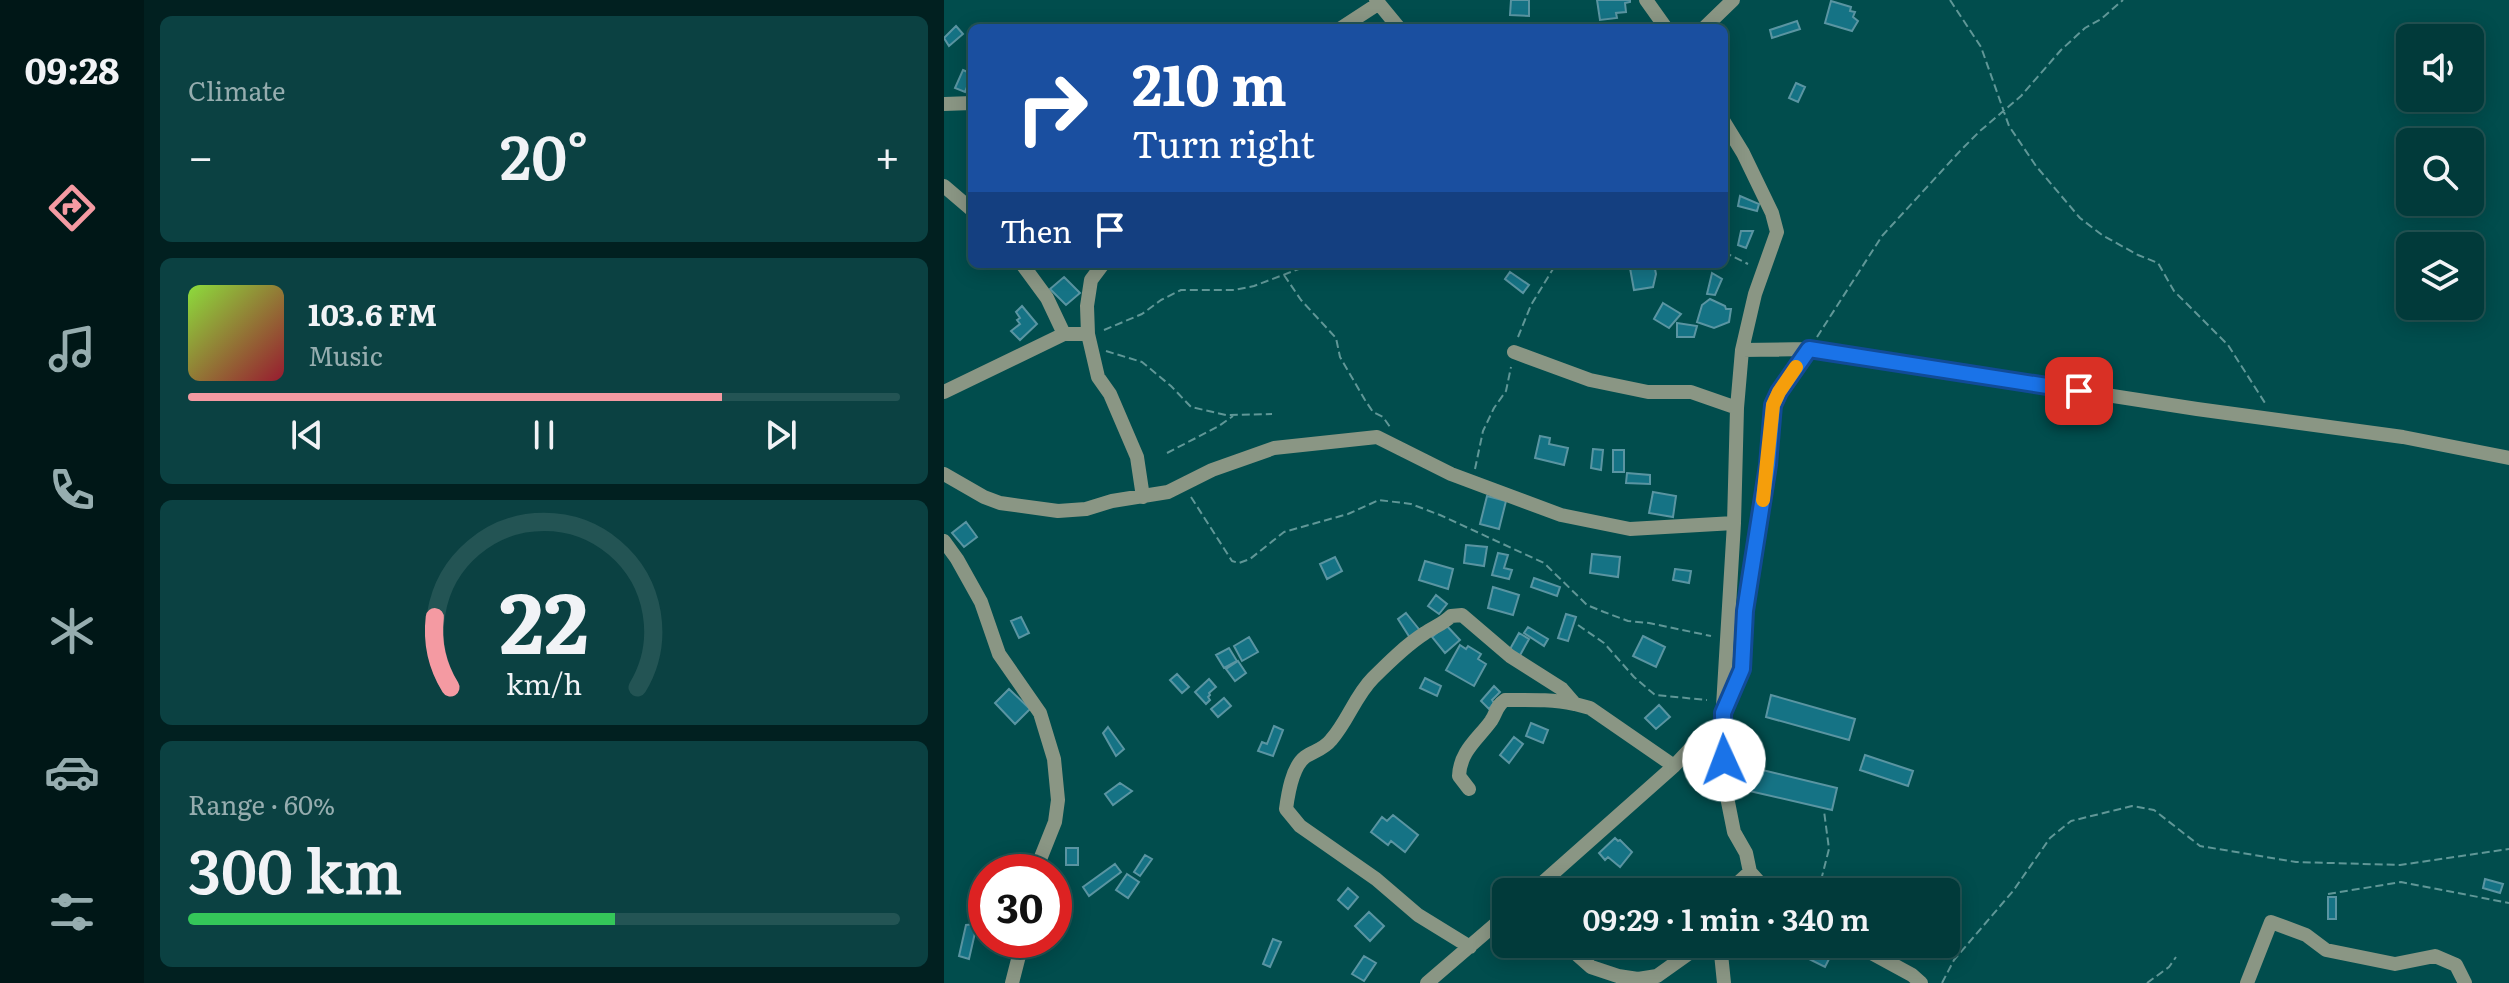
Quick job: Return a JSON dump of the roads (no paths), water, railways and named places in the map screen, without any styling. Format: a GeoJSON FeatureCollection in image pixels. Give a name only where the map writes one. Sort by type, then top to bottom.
{"type":"FeatureCollection","features":[{"type":"Feature","properties":{"kind":"street"},"geometry":{"type":"LineString","coordinates":[[1646,0],[1663,24]]}},
{"type":"Feature","properties":{"kind":"street"},"geometry":{"type":"LineString","coordinates":[[1708,24],[1733,0]]}},
{"type":"Feature","properties":{"kind":"street"},"geometry":{"type":"LineString","coordinates":[[1347,24],[1377,2],[1396,24]]}},
{"type":"Feature","properties":{"kind":"street"},"geometry":{"type":"LineString","coordinates":[[944,104],[968,103]]}},
{"type":"Feature","properties":{"kind":"street"},"geometry":{"type":"LineString","coordinates":[[1728,129],[1776,220],[1777,237],[1755,294],[1742,350],[1723,712],[1725,787],[1734,832],[1755,878]]}},
{"type":"Feature","properties":{"kind":"street"},"geometry":{"type":"LineString","coordinates":[[944,186],[968,207]]}},
{"type":"Feature","properties":{"kind":"street"},"geometry":{"type":"LineString","coordinates":[[1025,268],[1054,310],[1064,334]]}},
{"type":"Feature","properties":{"kind":"street"},"geometry":{"type":"LineString","coordinates":[[1100,268],[1091,280],[1087,306],[1089,341],[1098,377],[1110,394],[1137,457],[1143,497]]}},
{"type":"Feature","properties":{"kind":"street"},"geometry":{"type":"LineString","coordinates":[[944,392],[1064,334],[1089,341]]}},
{"type":"Feature","properties":{"kind":"street"},"geometry":{"type":"LineString","coordinates":[[1742,350],[1809,349],[2277,421],[2403,437],[2509,458]]}},
{"type":"Feature","properties":{"kind":"street"},"geometry":{"type":"LineString","coordinates":[[1548,878],[1674,766],[1723,712],[1742,669],[1745,611],[1768,465],[1773,405],[1809,349]]}},
{"type":"Feature","properties":{"kind":"street"},"geometry":{"type":"LineString","coordinates":[[1514,352],[1590,380],[1648,392],[1691,392],[1737,408]]}},
{"type":"Feature","properties":{"kind":"street"},"geometry":{"type":"LineString","coordinates":[[944,474],[984,497],[1038,510],[1086,509],[1180,487],[1212,470],[1274,448],[1377,437],[1472,482],[1561,515],[1630,529],[1734,523]]}},
{"type":"Feature","properties":{"kind":"street"},"geometry":{"type":"LineString","coordinates":[[944,541],[981,602],[999,654],[1040,713],[1054,759],[1058,790],[1055,822],[1042,854]]}},
{"type":"Feature","properties":{"kind":"street"},"geometry":{"type":"LineString","coordinates":[[1470,947],[1418,915],[1376,879],[1292,819],[1286,809],[1297,769],[1305,757],[1325,747],[1332,739],[1359,694],[1372,679],[1424,633],[1451,616],[1462,615],[1510,656],[1562,689],[1575,704]]}},
{"type":"Feature","properties":{"kind":"street"},"geometry":{"type":"LineString","coordinates":[[1469,789],[1459,776],[1468,747],[1493,719],[1500,702],[1505,700],[1558,700],[1590,708],[1674,766]]}},
{"type":"Feature","properties":{"kind":"street"},"geometry":{"type":"LineString","coordinates":[[1743,878],[1750,872]]}},
{"type":"Feature","properties":{"kind":"street"},"geometry":{"type":"LineString","coordinates":[[2247,983],[2271,922],[2306,935],[2326,950],[2395,964],[2435,956],[2456,965],[2465,983]]}},
{"type":"Feature","properties":{"kind":"street"},"geometry":{"type":"LineString","coordinates":[[1427,983],[1492,927]]}},
{"type":"Feature","properties":{"kind":"street"},"geometry":{"type":"LineString","coordinates":[[1012,983],[1018,958]]}},
{"type":"Feature","properties":{"kind":"street"},"geometry":{"type":"LineString","coordinates":[[1581,958],[1591,967],[1638,979],[1657,976],[1682,958]]}},
{"type":"Feature","properties":{"kind":"street"},"geometry":{"type":"LineString","coordinates":[[1721,958],[1724,983]]}},
{"type":"Feature","properties":{"kind":"street"},"geometry":{"type":"LineString","coordinates":[[1881,958],[1921,983]]}}]}
